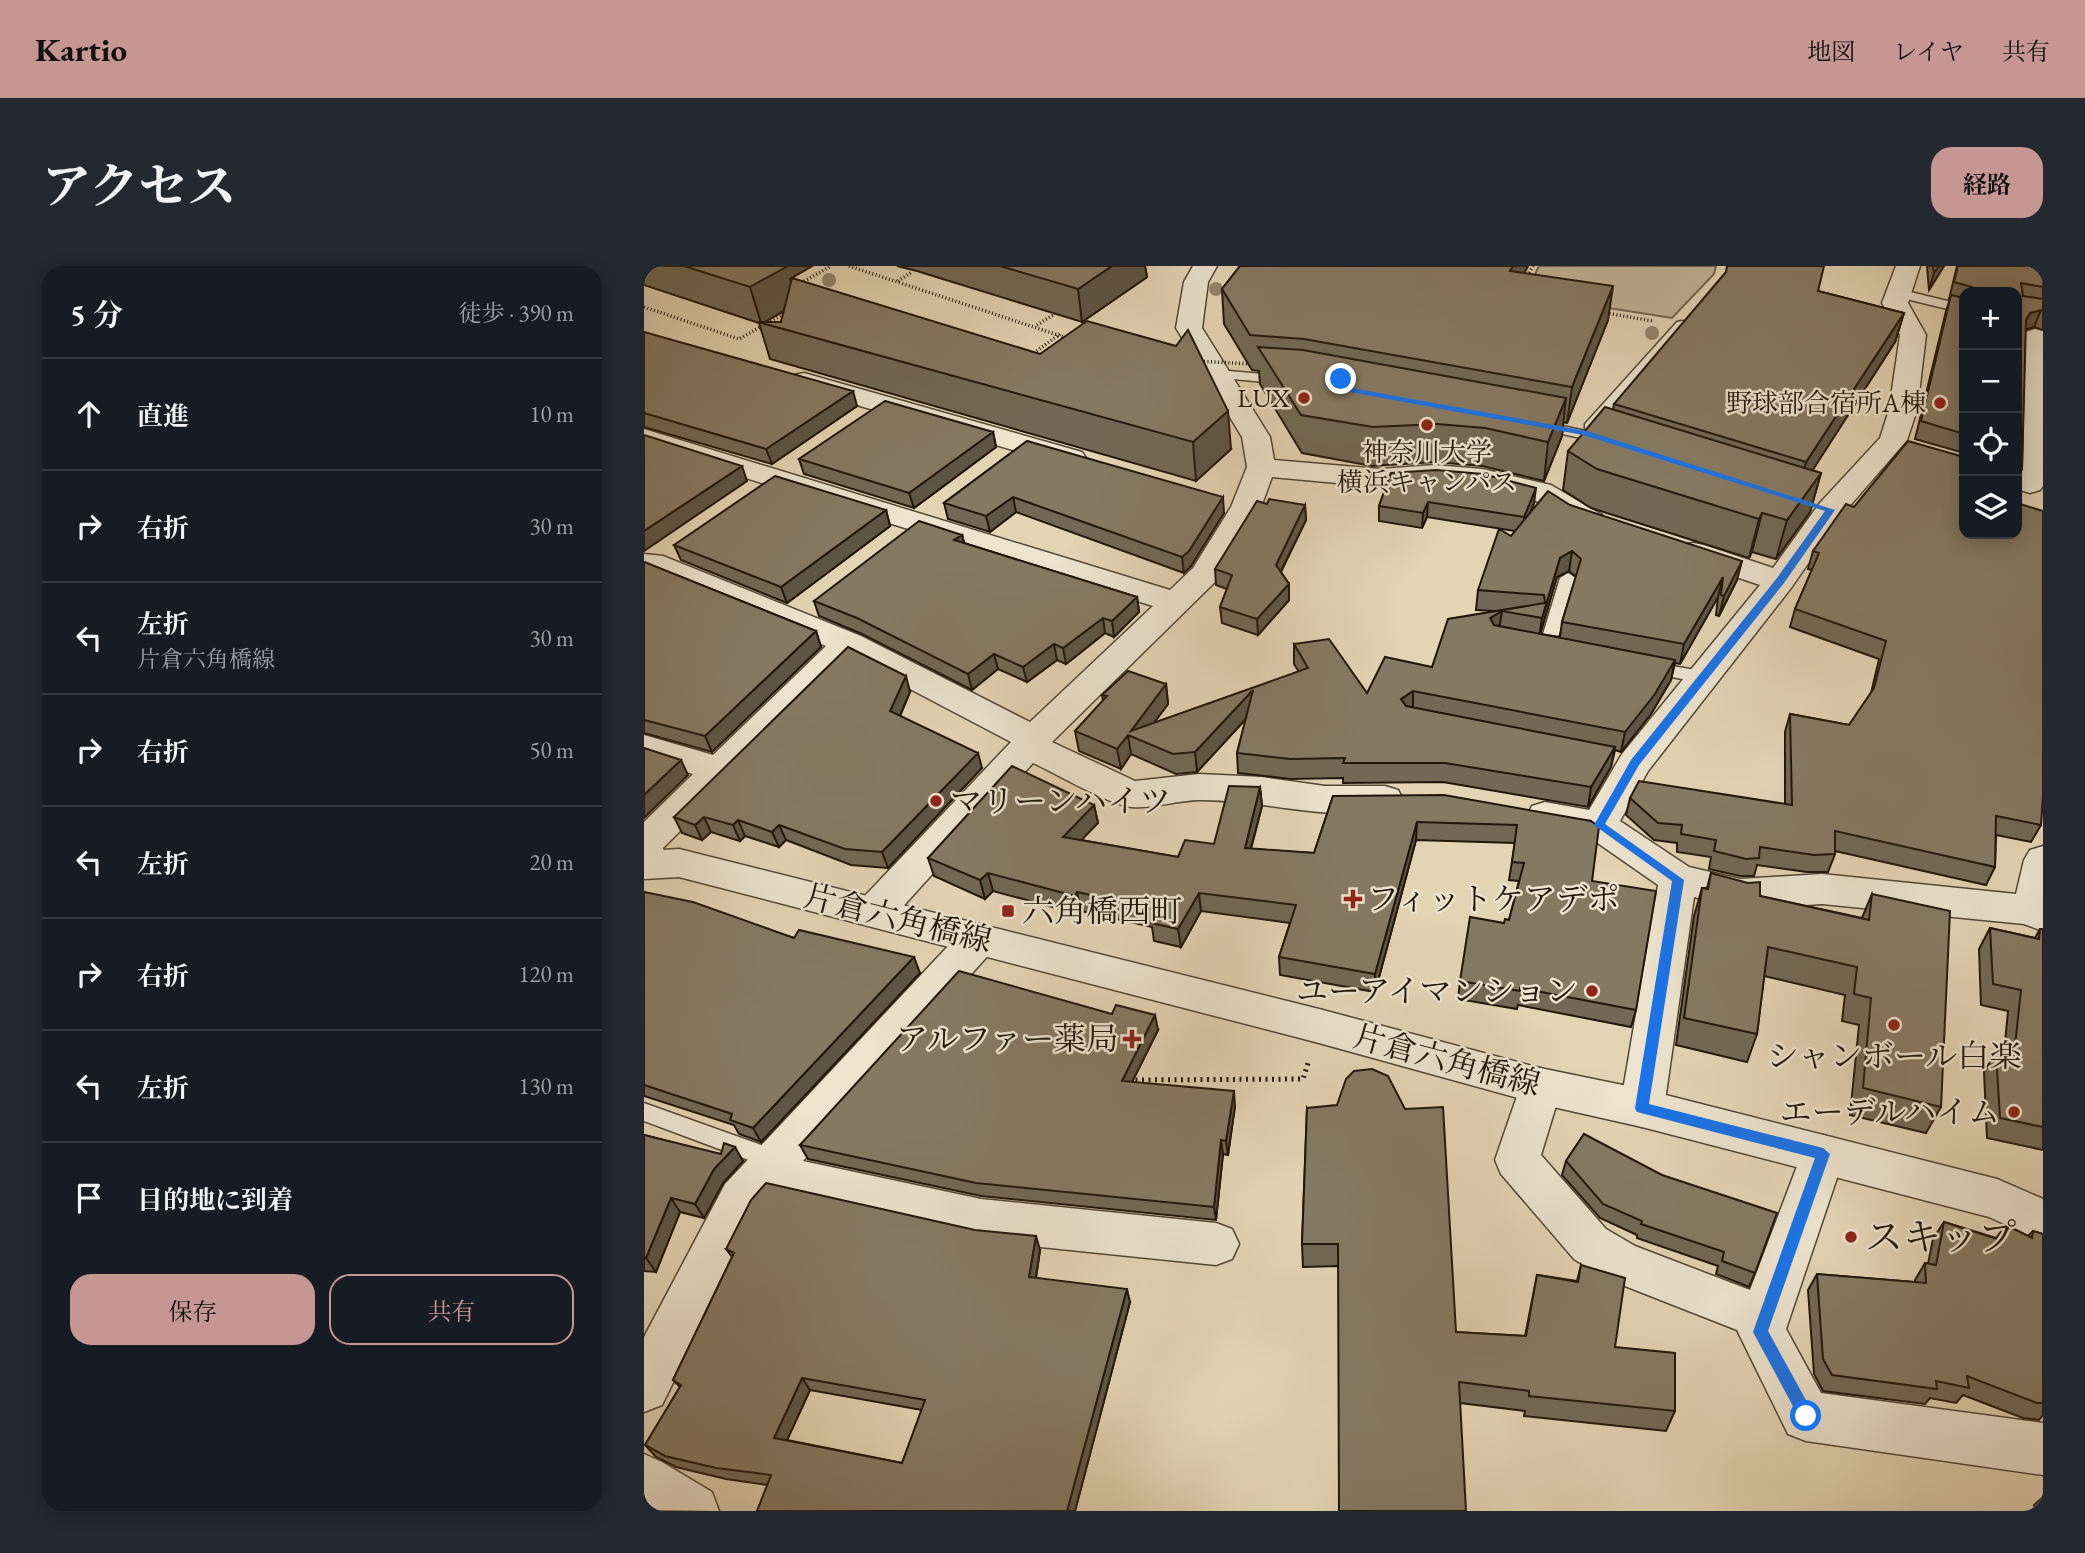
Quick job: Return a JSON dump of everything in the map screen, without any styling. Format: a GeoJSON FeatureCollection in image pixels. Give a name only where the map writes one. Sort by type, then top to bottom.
{"type":"FeatureCollection","features":[{"type":"Feature","properties":{"kind":"street"},"geometry":{"type":"LineString","coordinates":[[874,912],[1031,743],[1205,574],[1233,503],[1261,467],[1256,437],[1189,328],[1196,282],[1205,266]]}},
{"type":"Feature","properties":{"kind":"street"},"geometry":{"type":"LineString","coordinates":[[1599,825],[1628,761],[1702,677],[1780,580],[1824,508],[1903,447],[1903,410],[1913,335],[1895,303],[1903,280]]}},
{"type":"Feature","properties":{"kind":"street"},"geometry":{"type":"LineString","coordinates":[[2030,484],[2035,337]]}},
{"type":"Feature","properties":{"kind":"street"},"geometry":{"type":"LineString","coordinates":[[785,375],[1102,466]]}},
{"type":"Feature","properties":{"kind":"street"},"geometry":{"type":"LineString","coordinates":[[851,426],[883,404]]}},
{"type":"Feature","properties":{"kind":"street"},"geometry":{"type":"LineString","coordinates":[[644,437],[1175,602]]}},
{"type":"Feature","properties":{"kind":"street"},"geometry":{"type":"LineString","coordinates":[[992,467],[1023,444]]}},
{"type":"Feature","properties":{"kind":"street"},"geometry":{"type":"LineString","coordinates":[[743,500],[809,455]]}},
{"type":"Feature","properties":{"kind":"street"},"geometry":{"type":"LineString","coordinates":[[1261,467],[1380,478],[1435,474],[1482,478],[1541,491],[1579,516],[1614,529]]}},
{"type":"Feature","properties":{"kind":"street"},"geometry":{"type":"LineString","coordinates":[[887,546],[951,498]]}},
{"type":"Feature","properties":{"kind":"street"},"geometry":{"type":"LineString","coordinates":[[1661,543],[1780,580]]}},
{"type":"Feature","properties":{"kind":"street"},"geometry":{"type":"LineString","coordinates":[[657,558],[801,611],[849,643],[1031,743],[1131,794],[1199,787],[1262,790],[1325,799],[1417,799]]}},
{"type":"Feature","properties":{"kind":"street"},"geometry":{"type":"LineString","coordinates":[[646,865],[644,844],[849,643]]}},
{"type":"Feature","properties":{"kind":"street"},"geometry":{"type":"LineString","coordinates":[[644,747],[719,769]]}},
{"type":"Feature","properties":{"kind":"street"},"geometry":{"type":"LineString","coordinates":[[1507,809],[1599,825],[1678,880],[1740,894],[1822,889],[2037,913],[2043,860]]}},
{"type":"Feature","properties":{"kind":"street","name":"片倉六角橋線"},"geometry":{"type":"LineString","coordinates":[[646,865],[679,863],[874,912],[1319,1026],[1540,1086],[1642,1108],[1997,1199],[2043,1221]]}},
{"type":"Feature","properties":{"kind":"street"},"geometry":{"type":"LineString","coordinates":[[1642,1108],[1678,880]]}},
{"type":"Feature","properties":{"kind":"street"},"geometry":{"type":"LineString","coordinates":[[644,1388],[741,1198],[979,939]]}},
{"type":"Feature","properties":{"kind":"street"},"geometry":{"type":"LineString","coordinates":[[1540,1086],[1517,1160],[1590,1244],[1619,1262],[1764,1318]]}},
{"type":"Feature","properties":{"kind":"street"},"geometry":{"type":"LineString","coordinates":[[1823,1154],[1761,1332],[1806,1416],[2043,1449]]}},
{"type":"Feature","properties":{"kind":"street"},"geometry":{"type":"LineString","coordinates":[[772,1167],[981,1220],[1216,1244]]}},
{"type":"Feature","properties":{"kind":"street"},"geometry":{"type":"LineString","coordinates":[[644,1480],[693,1511]]}},
{"type":"Feature","properties":{"kind":"lane"},"geometry":{"type":"LineString","coordinates":[[1903,280],[1959,307]]}},
{"type":"Feature","properties":{"kind":"lane"},"geometry":{"type":"LineString","coordinates":[[1584,433],[1686,320]]}},
{"type":"Feature","properties":{"kind":"lane"},"geometry":{"type":"LineString","coordinates":[[1217,374],[1304,381]]}},
{"type":"Feature","properties":{"kind":"lane"},"geometry":{"type":"LineString","coordinates":[[1519,421],[1584,433],[1623,445]]}},
{"type":"Feature","properties":{"kind":"lane"},"geometry":{"type":"LineString","coordinates":[[1547,647],[1568,578]]}},
{"type":"Feature","properties":{"kind":"lane"},"geometry":{"type":"LineString","coordinates":[[1638,665],[1702,677]]}},
{"type":"Feature","properties":{"kind":"lane"},"geometry":{"type":"LineString","coordinates":[[644,1112],[772,1167]]}},
{"type":"Feature","properties":{"kind":"path"},"geometry":{"type":"LineString","coordinates":[[792,288],[831,266]]}},
{"type":"Feature","properties":{"kind":"path"},"geometry":{"type":"LineString","coordinates":[[849,266],[1060,334],[1079,344]]}},
{"type":"Feature","properties":{"kind":"path"},"geometry":{"type":"LineString","coordinates":[[1522,288],[1533,266]]}},
{"type":"Feature","properties":{"kind":"path"},"geometry":{"type":"LineString","coordinates":[[897,281],[912,272]]}},
{"type":"Feature","properties":{"kind":"path"},"geometry":{"type":"LineString","coordinates":[[644,307],[739,339],[796,307]]}},
{"type":"Feature","properties":{"kind":"path"},"geometry":{"type":"LineString","coordinates":[[1599,312],[1686,320]]}},
{"type":"Feature","properties":{"kind":"path"},"geometry":{"type":"LineString","coordinates":[[1036,326],[1055,314]]}},
{"type":"Feature","properties":{"kind":"path"},"geometry":{"type":"LineString","coordinates":[[1022,362],[1060,334]]}},
{"type":"Feature","properties":{"kind":"path"},"geometry":{"type":"LineString","coordinates":[[1188,360],[1262,365]]}},
{"type":"Feature","properties":{"kind":"path"},"geometry":{"type":"LineString","coordinates":[[1125,1080],[1303,1079],[1319,1026]]}},
{"type":"Feature","properties":{"kind":"shaded area"},"geometry":{"type":"Polygon","coordinates":[[[1539,266],[1716,266],[1714,274],[1672,318],[1525,295],[1539,266]]]}},
{"type":"Feature","properties":{"kind":"building"},"geometry":{"type":"Polygon","coordinates":[[[684,266],[784,266],[786,267],[750,287],[684,266]]]}},
{"type":"Feature","properties":{"kind":"building"},"geometry":{"type":"Polygon","coordinates":[[[1000,266],[1112,266],[1078,289],[1000,266]]]}},
{"type":"Feature","properties":{"kind":"building"},"geometry":{"type":"Polygon","coordinates":[[[1240,266],[1513,266],[1510,271],[1613,286],[1572,387],[1304,339],[1250,335],[1222,289],[1240,266]]]}},
{"type":"Feature","properties":{"kind":"building"},"geometry":{"type":"Polygon","coordinates":[[[1727,266],[1824,266],[1818,291],[1904,313],[1806,462],[1614,404],[1726,272],[1727,266]]]}},
{"type":"Feature","properties":{"kind":"building"},"geometry":{"type":"Polygon","coordinates":[[[1958,266],[2043,266],[2043,287],[2021,283],[2022,287],[1972,287],[1954,282],[1958,266]]]}},
{"type":"Feature","properties":{"kind":"building"},"geometry":{"type":"Polygon","coordinates":[[[792,278],[1040,354],[1087,321],[1176,346],[1188,330],[1228,411],[1193,442],[758,322],[781,322],[792,278]]]}},
{"type":"Feature","properties":{"kind":"building"},"geometry":{"type":"Polygon","coordinates":[[[2022,290],[2023,296],[2043,299],[2043,311],[2030,313],[2026,320],[2022,469],[2022,290]]]}},
{"type":"Feature","properties":{"kind":"building"},"geometry":{"type":"Polygon","coordinates":[[[1951,295],[1959,297],[1959,432],[1921,421],[1951,295]]]}},
{"type":"Feature","properties":{"kind":"building"},"geometry":{"type":"Polygon","coordinates":[[[644,332],[853,391],[766,449],[644,413],[644,332]]]}},
{"type":"Feature","properties":{"kind":"building"},"geometry":{"type":"Polygon","coordinates":[[[1258,347],[1303,350],[1566,398],[1548,442],[1485,428],[1437,424],[1373,427],[1301,415],[1258,347]]]}},
{"type":"Feature","properties":{"kind":"building"},"geometry":{"type":"Polygon","coordinates":[[[885,401],[993,432],[909,493],[799,459],[885,401]]]}},
{"type":"Feature","properties":{"kind":"building"},"geometry":{"type":"Polygon","coordinates":[[[1605,407],[1821,473],[1787,520],[1762,513],[1759,519],[1597,469],[1568,451],[1605,407]]]}},
{"type":"Feature","properties":{"kind":"building"},"geometry":{"type":"Polygon","coordinates":[[[644,435],[742,466],[644,531],[644,435]]]}},
{"type":"Feature","properties":{"kind":"building"},"geometry":{"type":"Polygon","coordinates":[[[1027,441],[1223,497],[1189,551],[1182,557],[1013,497],[986,516],[944,503],[1027,441]]]}},
{"type":"Feature","properties":{"kind":"building"},"geometry":{"type":"Polygon","coordinates":[[[1908,441],[1959,456],[1959,539],[2022,539],[2022,505],[2043,511],[2041,825],[1996,816],[1995,867],[1835,831],[1835,854],[1814,855],[1760,847],[1759,858],[1746,859],[1714,851],[1716,840],[1681,834],[1682,825],[1658,823],[1630,798],[1639,781],[1792,805],[1790,714],[1849,725],[1874,688],[1886,641],[1795,609],[1819,553],[1813,551],[1846,504],[1854,507],[1908,441]]]}},
{"type":"Feature","properties":{"kind":"building"},"geometry":{"type":"Polygon","coordinates":[[[1436,470],[1483,474],[1536,488],[1524,517],[1428,502],[1423,513],[1379,506],[1391,473],[1436,470]]]}},
{"type":"Feature","properties":{"kind":"building"},"geometry":{"type":"Polygon","coordinates":[[[775,476],[886,510],[781,587],[674,545],[775,476]]]}},
{"type":"Feature","properties":{"kind":"building"},"geometry":{"type":"Polygon","coordinates":[[[1548,491],[1570,505],[1742,561],[1724,596],[1721,595],[1723,577],[1684,644],[1562,622],[1581,559],[1572,551],[1560,558],[1542,618],[1502,611],[1490,618],[1494,625],[1675,660],[1655,694],[1625,732],[1413,691],[1401,699],[1406,706],[1615,747],[1591,787],[1445,763],[1343,763],[1345,758],[1290,759],[1237,753],[1253,690],[1195,752],[1173,754],[1128,735],[1117,749],[1075,731],[1107,696],[1102,695],[1128,671],[1166,684],[1131,731],[1308,668],[1294,644],[1329,639],[1367,693],[1385,657],[1432,667],[1448,619],[1545,603],[1544,595],[1478,590],[1499,529],[1511,536],[1548,491]]]}},
{"type":"Feature","properties":{"kind":"building"},"geometry":{"type":"Polygon","coordinates":[[[1269,499],[1305,505],[1276,565],[1289,584],[1257,619],[1220,607],[1232,575],[1215,569],[1257,501],[1267,504],[1269,499]]]}},
{"type":"Feature","properties":{"kind":"building"},"geometry":{"type":"Polygon","coordinates":[[[919,521],[962,535],[954,540],[1137,597],[1112,621],[1103,618],[1063,648],[1054,644],[1023,667],[994,654],[968,674],[857,618],[814,601],[919,521]]]}},
{"type":"Feature","properties":{"kind":"building"},"geometry":{"type":"Polygon","coordinates":[[[644,562],[816,631],[705,736],[644,720],[644,562]]]}},
{"type":"Feature","properties":{"kind":"building"},"geometry":{"type":"Polygon","coordinates":[[[848,647],[906,676],[890,711],[978,753],[882,852],[845,849],[779,825],[772,832],[738,820],[733,825],[704,817],[695,825],[674,817],[848,647]]]}},
{"type":"Feature","properties":{"kind":"building"},"geometry":{"type":"Polygon","coordinates":[[[644,748],[681,760],[644,795],[644,748]]]}},
{"type":"Feature","properties":{"kind":"building"},"geometry":{"type":"Polygon","coordinates":[[[1012,766],[1094,805],[1063,837],[1178,857],[1185,840],[1214,844],[1229,786],[1260,787],[1245,848],[1314,853],[1333,796],[1444,795],[1591,821],[1599,827],[1592,881],[1656,891],[1636,1010],[1520,988],[1520,991],[1460,981],[1470,917],[1504,923],[1505,919],[1509,920],[1524,863],[1512,862],[1517,825],[1417,822],[1375,974],[1279,957],[1296,905],[1199,893],[1178,929],[1151,923],[1155,910],[1077,892],[1075,896],[988,873],[980,880],[928,858],[1012,766]]]}},
{"type":"Feature","properties":{"kind":"building"},"geometry":{"type":"Polygon","coordinates":[[[1711,873],[1748,883],[1760,882],[1760,896],[1869,920],[1872,894],[1950,911],[1941,1107],[1863,1088],[1871,998],[1854,994],[1857,967],[1768,947],[1757,1034],[1684,1018],[1702,888],[1708,889],[1711,873]]]}},
{"type":"Feature","properties":{"kind":"building"},"geometry":{"type":"Polygon","coordinates":[[[644,892],[693,902],[794,938],[799,930],[914,957],[753,1128],[730,1120],[732,1114],[644,1085],[644,892]]]}},
{"type":"Feature","properties":{"kind":"building"},"geometry":{"type":"Polygon","coordinates":[[[1990,928],[2039,939],[2040,929],[2043,929],[2043,1127],[2000,1118],[1996,1052],[2014,1055],[2021,990],[1993,984],[1990,928]]]}},
{"type":"Feature","properties":{"kind":"building"},"geometry":{"type":"Polygon","coordinates":[[[959,971],[1112,1014],[1116,1005],[1155,1015],[1122,1081],[1234,1091],[1226,1141],[1221,1140],[1214,1207],[976,1183],[800,1145],[959,971]]]}},
{"type":"Feature","properties":{"kind":"building"},"geometry":{"type":"Polygon","coordinates":[[[1372,1069],[1388,1076],[1405,1109],[1443,1107],[1456,1332],[1526,1336],[1537,1275],[1578,1282],[1581,1265],[1625,1278],[1615,1347],[1675,1353],[1675,1411],[1529,1396],[1529,1391],[1459,1382],[1466,1511],[1339,1511],[1338,1244],[1302,1244],[1307,1108],[1337,1105],[1346,1079],[1354,1071],[1372,1069]]]}},
{"type":"Feature","properties":{"kind":"building"},"geometry":{"type":"Polygon","coordinates":[[[1584,1134],[1662,1175],[1777,1213],[1755,1273],[1722,1261],[1724,1252],[1641,1224],[1642,1221],[1603,1204],[1566,1161],[1584,1134]]]}},
{"type":"Feature","properties":{"kind":"building"},"geometry":{"type":"Polygon","coordinates":[[[644,1135],[721,1154],[724,1143],[735,1147],[714,1169],[695,1204],[671,1198],[646,1258],[644,1258],[644,1135]]]}},
{"type":"Feature","properties":{"kind":"building"},"geometry":{"type":"Polygon","coordinates":[[[766,1183],[975,1230],[1036,1236],[1029,1277],[1127,1289],[1067,1511],[757,1511],[771,1475],[716,1468],[665,1456],[645,1445],[681,1385],[673,1380],[734,1253],[726,1249],[751,1200],[766,1183]],[[802,1378],[774,1438],[902,1463],[925,1400],[802,1378]]]}},
{"type":"Feature","properties":{"kind":"building"},"geometry":{"type":"Polygon","coordinates":[[[1944,1222],[2000,1240],[2006,1225],[2032,1238],[2033,1231],[2043,1234],[2043,1403],[1967,1376],[1969,1388],[1936,1381],[1937,1389],[1832,1375],[1823,1359],[1817,1274],[1926,1283],[1925,1263],[1936,1265],[1944,1222]]]}},
{"type":"Feature","properties":{"kind":"place","name":"LUX"},"geometry":{"type":"Point","coordinates":[1304,398]}},
{"type":"Feature","properties":{"kind":"place","name":"野球部合宿所A棟"},"geometry":{"type":"Point","coordinates":[1940,403]}},
{"type":"Feature","properties":{"kind":"place","name":"神奈川大学 横浜キャンパス"},"geometry":{"type":"Point","coordinates":[1427,425]}},
{"type":"Feature","properties":{"kind":"place","name":"マリーンハイツ"},"geometry":{"type":"Point","coordinates":[936,801]}},
{"type":"Feature","properties":{"kind":"place","name":"フィットケアデポ"},"geometry":{"type":"Point","coordinates":[1353,899]}},
{"type":"Feature","properties":{"kind":"place","name":"六角橋西町"},"geometry":{"type":"Point","coordinates":[1008,911]}},
{"type":"Feature","properties":{"kind":"place","name":"ユーアイマンション"},"geometry":{"type":"Point","coordinates":[1592,991]}},
{"type":"Feature","properties":{"kind":"place","name":"シャンボール白楽"},"geometry":{"type":"Point","coordinates":[1894,1025]}},
{"type":"Feature","properties":{"kind":"place","name":"アルファー薬局"},"geometry":{"type":"Point","coordinates":[1132,1039]}},
{"type":"Feature","properties":{"kind":"place","name":"エーデルハイム"},"geometry":{"type":"Point","coordinates":[2014,1112]}},
{"type":"Feature","properties":{"kind":"place","name":"スキップ"},"geometry":{"type":"Point","coordinates":[1851,1237]}},
{"type":"Feature","properties":{"kind":"route"},"geometry":{"type":"LineString","coordinates":[[1341,379],[1336,387],[1584,433],[1830,510],[1780,580],[1635,763],[1599,825],[1678,880],[1642,1108],[1823,1154],[1761,1332],[1806,1416]]}}]}
